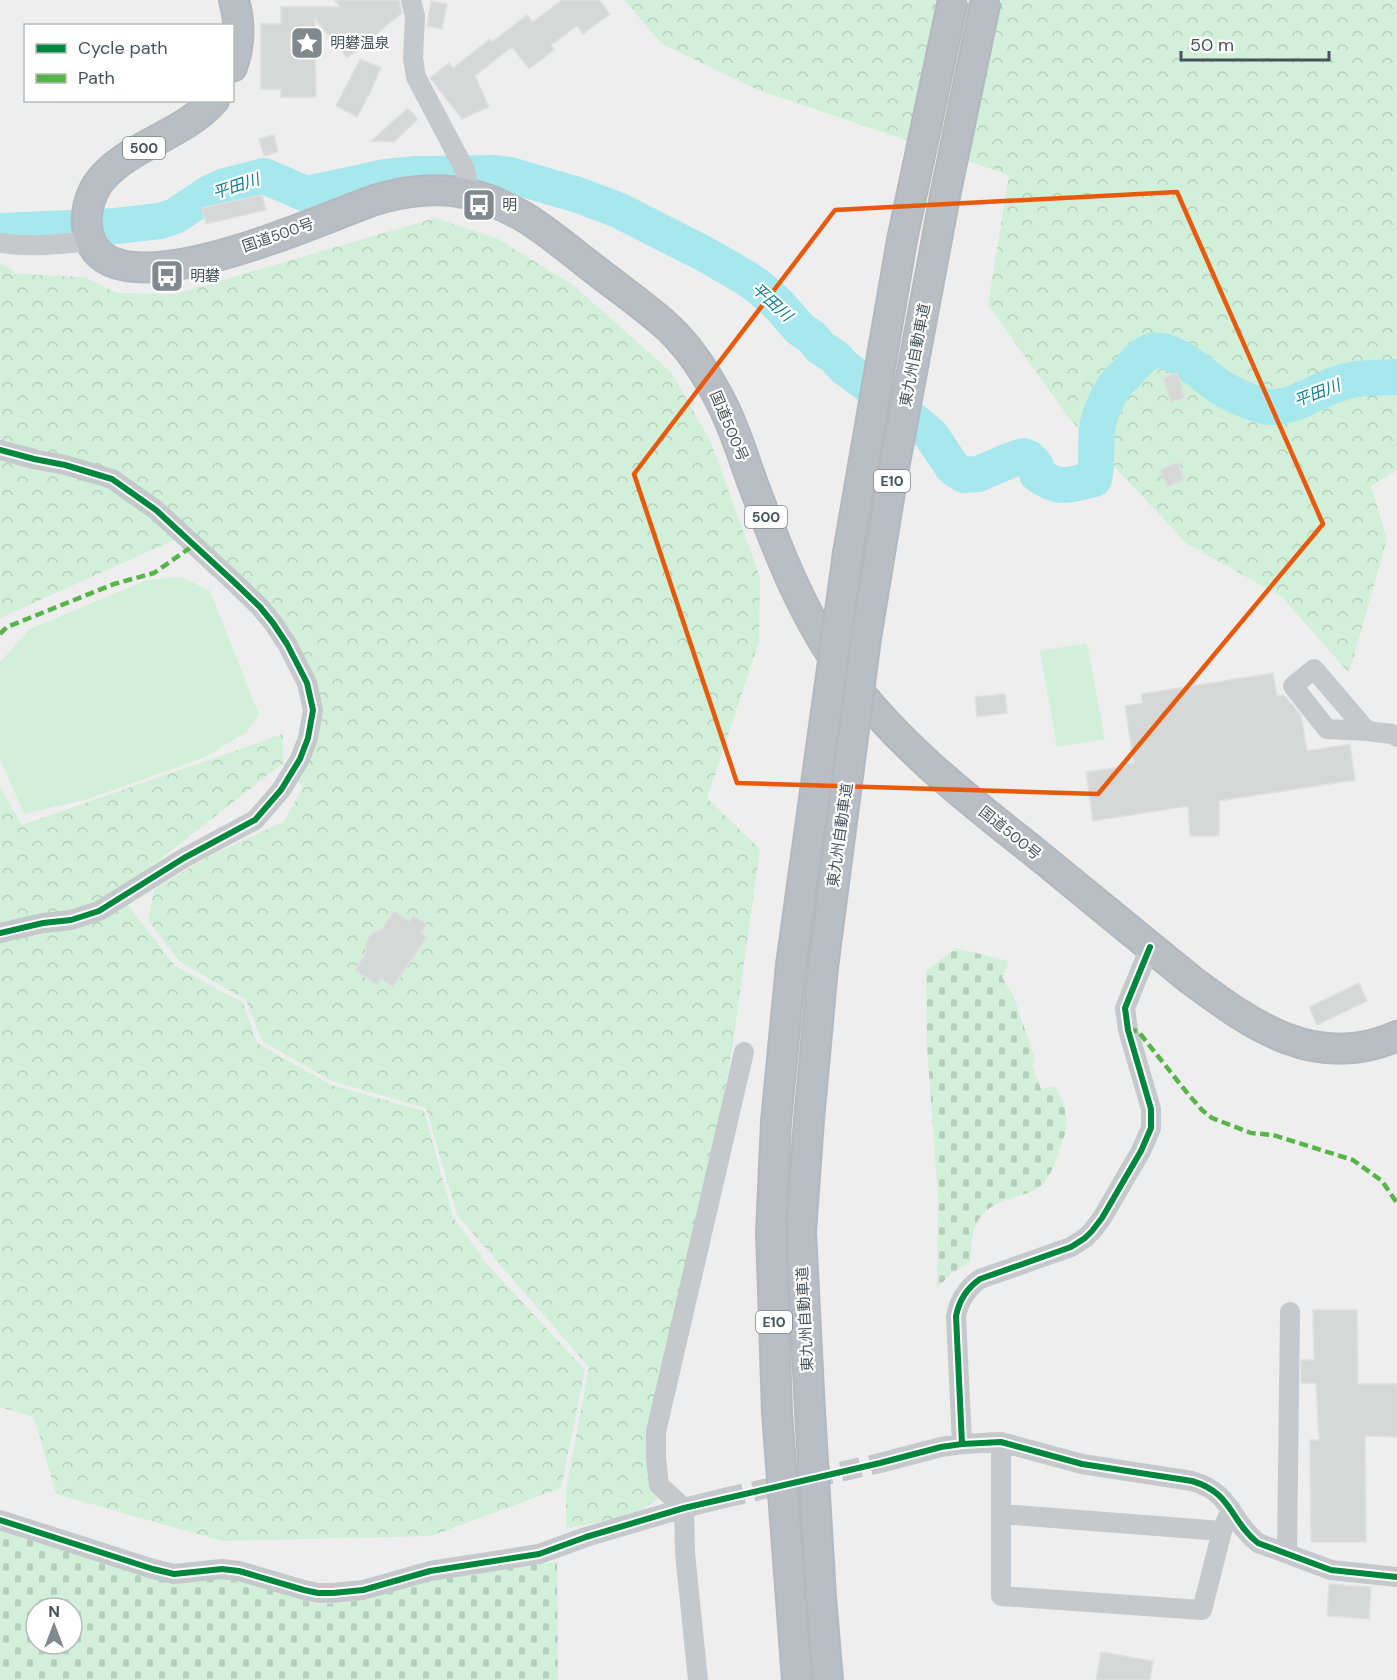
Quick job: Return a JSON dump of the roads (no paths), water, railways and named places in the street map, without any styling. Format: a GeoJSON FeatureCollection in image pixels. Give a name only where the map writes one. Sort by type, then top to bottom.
{"type":"FeatureCollection","features":[{"type":"Feature","properties":{"kind":"highway"},"geometry":{"type":"LineString","coordinates":[[234,0],[238,36],[234,62]]}},
{"type":"Feature","properties":{"kind":"highway","name":"東九州自動車道"},"geometry":{"type":"LineString","coordinates":[[797,1680],[777,1412],[771,1232],[776,1122],[791,965],[848,553],[902,240],[953,0]]}},
{"type":"Feature","properties":{"kind":"highway","name":"東九州自動車道"},"geometry":{"type":"LineString","coordinates":[[828,1680],[818,1551],[801,1232],[823,967],[866,638],[892,479],[945,196],[986,0]]}},
{"type":"Feature","properties":{"kind":"highway","name":"500"},"geometry":{"type":"LineString","coordinates":[[89,227],[99,183],[110,170],[128,157],[181,128],[212,102]]}},
{"type":"Feature","properties":{"kind":"highway","name":"国道500号"},"geometry":{"type":"LineString","coordinates":[[89,227],[96,250],[122,266],[134,268],[180,265],[246,247],[376,200],[432,190],[468,189],[532,222],[665,324],[697,361],[723,405],[772,535],[804,608],[824,643],[879,715],[943,779],[1217,1000],[1259,1026],[1287,1040],[1322,1048],[1368,1046],[1397,1036]]}},
{"type":"Feature","properties":{"kind":"street"},"geometry":{"type":"LineString","coordinates":[[411,0],[415,16],[412,58],[416,77],[465,170],[468,189]]}},
{"type":"Feature","properties":{"kind":"street"},"geometry":{"type":"LineString","coordinates":[[0,243],[38,246],[89,227]]}},
{"type":"Feature","properties":{"kind":"street"},"geometry":{"type":"LineString","coordinates":[[0,450],[112,479],[156,510],[260,607],[273,623],[287,644],[307,683],[313,710],[308,738],[300,759],[281,790],[255,820],[184,858],[99,911],[71,920],[43,923],[0,933]]}},
{"type":"Feature","properties":{"kind":"street"},"geometry":{"type":"LineString","coordinates":[[1367,731],[1392,734],[1397,737]]}},
{"type":"Feature","properties":{"kind":"street"},"geometry":{"type":"LineString","coordinates":[[962,1444],[956,1316],[961,1300],[980,1279],[1071,1247],[1085,1238],[1102,1218],[1149,1133],[1152,1120],[1151,1109],[1128,1030],[1125,1008],[1150,947]]}},
{"type":"Feature","properties":{"kind":"street"},"geometry":{"type":"LineString","coordinates":[[698,1680],[685,1553],[684,1508],[659,1485],[656,1432],[744,1052]]}},
{"type":"Feature","properties":{"kind":"street"},"geometry":{"type":"LineString","coordinates":[[1287,1554],[1290,1312]]}},
{"type":"Feature","properties":{"kind":"street"},"geometry":{"type":"LineString","coordinates":[[1001,1442],[1001,1596],[1203,1610],[1222,1531],[1232,1509]]}},
{"type":"Feature","properties":{"kind":"street"},"geometry":{"type":"LineString","coordinates":[[880,1463],[941,1447],[1001,1442],[1082,1464],[1192,1481],[1213,1489],[1220,1495],[1258,1543],[1331,1570],[1397,1577]]}},
{"type":"Feature","properties":{"kind":"street"},"geometry":{"type":"LineString","coordinates":[[0,1520],[174,1574],[222,1569],[239,1570],[304,1590],[333,1593],[363,1590],[430,1571],[539,1554],[586,1537],[724,1498]]}},
{"type":"Feature","properties":{"kind":"street"},"geometry":{"type":"LineString","coordinates":[[1001,1514],[1222,1531]]}},
{"type":"Feature","properties":{"kind":"waterway","name":"平田川"},"geometry":{"type":"LineString","coordinates":[[0,231],[116,226],[160,221],[175,216],[211,192],[264,176],[306,194],[385,177],[416,174],[493,173],[510,175],[578,195],[618,210],[703,253],[746,278],[778,304],[820,347],[931,435],[953,468],[964,475],[978,474],[1023,456],[1029,458],[1036,466],[1037,474],[1059,485],[1094,479],[1098,424],[1107,399],[1116,384],[1137,362],[1153,351],[1170,353],[1179,357],[1225,390],[1251,402],[1270,407],[1302,400],[1331,386],[1352,380],[1397,377]]}},
{"type":"Feature","properties":{"kind":"tunnel"},"geometry":{"type":"LineString","coordinates":[[724,1498],[880,1463]]}},
{"type":"Feature","properties":{"kind":"place","name":"明礬温泉"},"geometry":{"type":"Point","coordinates":[307,43]}},
{"type":"Feature","properties":{"kind":"place","name":"明"},"geometry":{"type":"Point","coordinates":[479,205]}},
{"type":"Feature","properties":{"kind":"place","name":"明礬"},"geometry":{"type":"Point","coordinates":[167,276]}}]}
